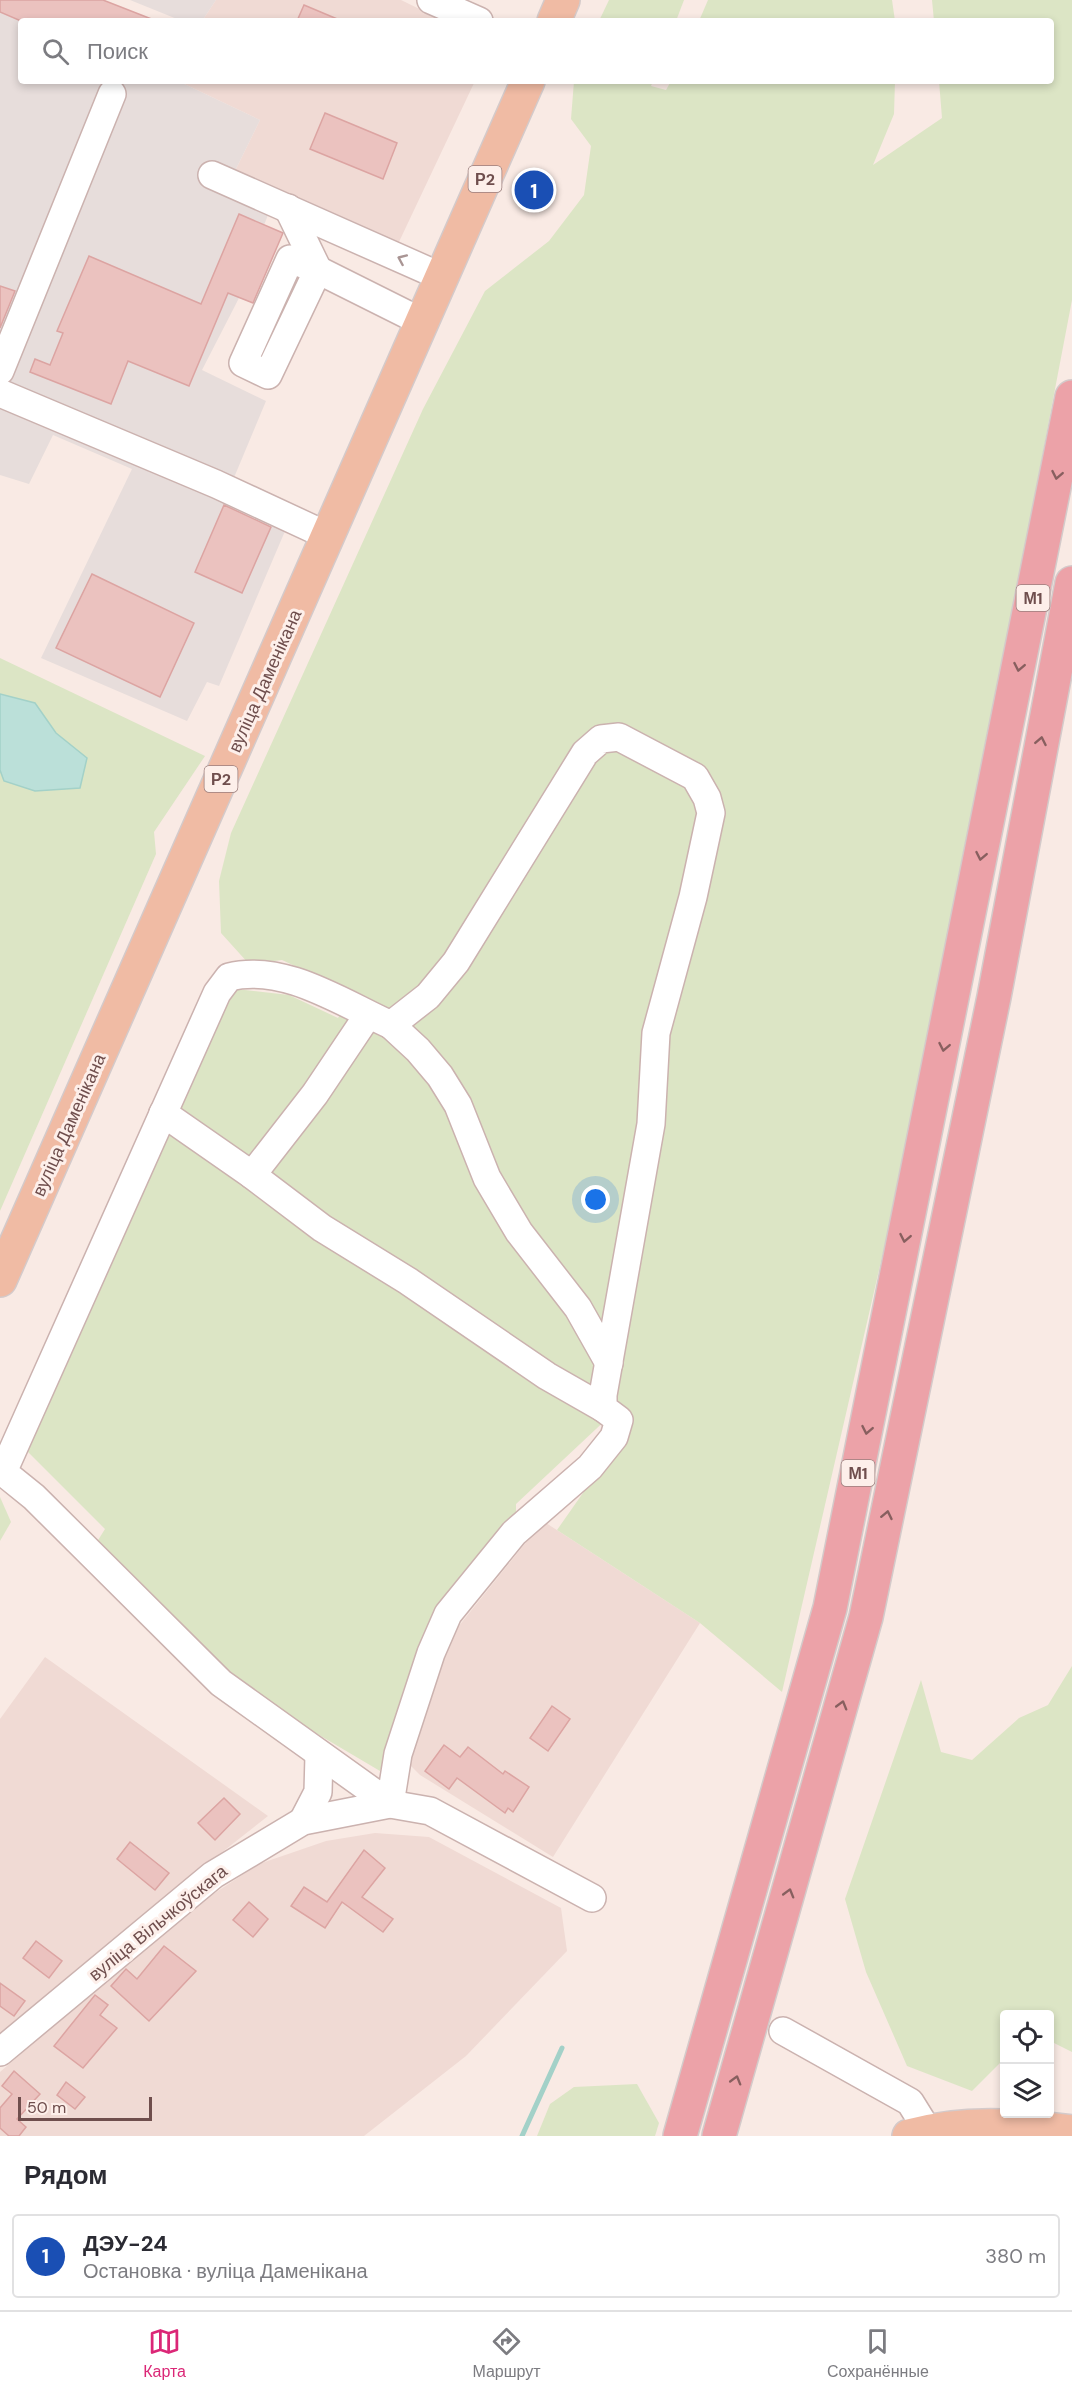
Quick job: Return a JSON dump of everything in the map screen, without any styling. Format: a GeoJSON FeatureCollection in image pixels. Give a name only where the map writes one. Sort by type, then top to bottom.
{"type":"FeatureCollection","features":[{"type":"Feature","properties":{"kind":"highway","name":"М1"},"geometry":{"type":"LineString","coordinates":[[680,2136],[830,1608],[1072,397]]}},
{"type":"Feature","properties":{"kind":"highway","name":"М1"},"geometry":{"type":"LineString","coordinates":[[719,2136],[866,1617],[994,997],[1072,583]]}},
{"type":"Feature","properties":{"kind":"main road"},"geometry":{"type":"LineString","coordinates":[[555,18],[563,0]]}},
{"type":"Feature","properties":{"kind":"main road","name":"вуліца Даменікана"},"geometry":{"type":"LineString","coordinates":[[0,1280],[527,84]]}},
{"type":"Feature","properties":{"kind":"main road"},"geometry":{"type":"LineString","coordinates":[[918,2133],[988,2124],[1072,2132]]}},
{"type":"Feature","properties":{"kind":"street"},"geometry":{"type":"LineString","coordinates":[[431,0],[465,11]]}},
{"type":"Feature","properties":{"kind":"street"},"geometry":{"type":"LineString","coordinates":[[0,371],[112,94]]}},
{"type":"Feature","properties":{"kind":"street"},"geometry":{"type":"LineString","coordinates":[[212,175],[442,278]]}},
{"type":"Feature","properties":{"kind":"street"},"geometry":{"type":"LineString","coordinates":[[288,208],[318,270],[422,322]]}},
{"type":"Feature","properties":{"kind":"street"},"geometry":{"type":"LineString","coordinates":[[344,283],[362,242]]}},
{"type":"Feature","properties":{"kind":"street"},"geometry":{"type":"LineString","coordinates":[[0,393],[216,484],[328,536]]}},
{"type":"Feature","properties":{"kind":"street"},"geometry":{"type":"LineString","coordinates":[[252,1175],[315,1094],[379,1020],[428,996],[456,962],[585,753],[601,739],[619,737],[695,777],[707,798],[711,813],[693,897],[656,1033],[651,1124],[603,1408]]}},
{"type":"Feature","properties":{"kind":"street"},"geometry":{"type":"LineString","coordinates":[[163,1113],[252,1175],[322,1228],[408,1281],[547,1376],[603,1408],[619,1420],[614,1437],[590,1467],[514,1533],[448,1614],[431,1653],[398,1754],[390,1804],[221,1683],[34,1497],[1,1471],[217,993],[229,977],[249,972],[283,977],[379,1020],[418,1050],[440,1076],[458,1106],[487,1178],[519,1233],[578,1308],[609,1363]]}},
{"type":"Feature","properties":{"kind":"street"},"geometry":{"type":"LineString","coordinates":[[303,1821],[318,1792],[319,1755]]}},
{"type":"Feature","properties":{"kind":"street","name":"вуліца Вільчкоўскага"},"geometry":{"type":"LineString","coordinates":[[0,2052],[213,1875],[303,1821],[390,1804],[429,1811],[592,1898]]}},
{"type":"Feature","properties":{"kind":"street"},"geometry":{"type":"LineString","coordinates":[[783,2031],[910,2102],[918,2133]]}},
{"type":"Feature","properties":{"kind":"shaded area"},"geometry":{"type":"Polygon","coordinates":[[[0,0],[103,0],[148,18],[18,18],[18,84],[184,84],[260,120],[234,173],[278,190],[264,225],[283,233],[253,303],[239,298],[202,370],[266,401],[233,480],[294,510],[219,686],[207,682],[187,721],[41,658],[132,469],[53,435],[29,484],[0,475],[0,0]]]}},
{"type":"Feature","properties":{"kind":"shaded area"},"geometry":{"type":"Polygon","coordinates":[[[130,0],[216,0],[204,18],[175,18],[130,0]]]}},
{"type":"Feature","properties":{"kind":"shaded area"},"geometry":{"type":"Polygon","coordinates":[[[216,0],[401,0],[438,18],[204,18],[216,0]]]}},
{"type":"Feature","properties":{"kind":"shaded area"},"geometry":{"type":"Polygon","coordinates":[[[184,84],[474,84],[398,244],[234,173],[260,120],[184,84]]]}},
{"type":"Feature","properties":{"kind":"shaded area"},"geometry":{"type":"Polygon","coordinates":[[[543,1521],[700,1623],[553,1857],[420,1775],[411,1766],[411,1742],[450,1637],[543,1521]]]}},
{"type":"Feature","properties":{"kind":"shaded area"},"geometry":{"type":"Polygon","coordinates":[[[45,1657],[268,1816],[179,1886],[0,2041],[0,1719],[45,1657]]]}},
{"type":"Feature","properties":{"kind":"shaded area"},"geometry":{"type":"Polygon","coordinates":[[[375,1833],[429,1837],[561,1908],[567,1951],[466,2056],[364,2136],[0,2136],[0,2072],[118,1969],[198,1904],[259,1864],[326,1841],[375,1833]]]}},
{"type":"Feature","properties":{"kind":"green space"},"geometry":{"type":"Polygon","coordinates":[[[609,0],[684,0],[677,18],[600,18],[609,0]]]}},
{"type":"Feature","properties":{"kind":"green space"},"geometry":{"type":"Polygon","coordinates":[[[708,0],[892,0],[895,18],[700,18],[708,0]]]}},
{"type":"Feature","properties":{"kind":"green space"},"geometry":{"type":"Polygon","coordinates":[[[932,0],[1072,0],[1072,300],[925,1070],[782,1692],[700,1623],[557,1530],[632,1423],[612,1414],[516,1504],[516,1517],[421,1647],[380,1771],[226,1680],[95,1545],[105,1529],[21,1445],[227,988],[289,995],[338,1018],[353,993],[282,960],[249,964],[221,933],[219,881],[231,833],[423,409],[485,291],[549,241],[584,195],[591,146],[571,119],[574,84],[652,84],[651,86],[666,90],[669,84],[895,84],[894,114],[873,165],[942,118],[939,84],[1054,84],[1054,18],[934,18],[932,0]]]}},
{"type":"Feature","properties":{"kind":"green space"},"geometry":{"type":"Polygon","coordinates":[[[0,658],[205,756],[154,832],[156,854],[0,1211],[0,658]]]}},
{"type":"Feature","properties":{"kind":"green space"},"geometry":{"type":"Polygon","coordinates":[[[0,1497],[11,1522],[0,1541],[0,1497]]]}},
{"type":"Feature","properties":{"kind":"green space"},"geometry":{"type":"Polygon","coordinates":[[[1072,1666],[1072,2052],[1054,2043],[1054,2010],[1000,2010],[1000,2063],[972,2091],[907,2066],[866,1972],[845,1899],[921,1680],[941,1752],[972,1760],[1019,1718],[1048,1705],[1072,1666]]]}},
{"type":"Feature","properties":{"kind":"green space"},"geometry":{"type":"Polygon","coordinates":[[[637,2084],[659,2123],[655,2136],[537,2136],[550,2104],[574,2087],[637,2084]]]}},
{"type":"Feature","properties":{"kind":"water"},"geometry":{"type":"Polygon","coordinates":[[[0,694],[35,703],[56,733],[87,758],[80,788],[35,791],[4,781],[0,770],[0,694]]]}},
{"type":"Feature","properties":{"kind":"building"},"geometry":{"type":"Polygon","coordinates":[[[0,0],[103,0],[149,18],[18,20],[0,12],[0,0]]]}},
{"type":"Feature","properties":{"kind":"building"},"geometry":{"type":"Polygon","coordinates":[[[304,5],[335,18],[298,18],[304,5]]]}},
{"type":"Feature","properties":{"kind":"building"},"geometry":{"type":"Polygon","coordinates":[[[325,113],[397,143],[383,179],[310,149],[325,113]]]}},
{"type":"Feature","properties":{"kind":"building"},"geometry":{"type":"Polygon","coordinates":[[[239,214],[283,233],[253,303],[228,293],[189,386],[128,361],[111,404],[30,372],[35,359],[50,365],[63,333],[57,331],[89,256],[201,304],[239,214]]]}},
{"type":"Feature","properties":{"kind":"building"},"geometry":{"type":"Polygon","coordinates":[[[0,286],[15,291],[0,328],[0,286]]]}},
{"type":"Feature","properties":{"kind":"building"},"geometry":{"type":"Polygon","coordinates":[[[224,505],[271,527],[242,593],[195,572],[224,505]]]}},
{"type":"Feature","properties":{"kind":"building"},"geometry":{"type":"Polygon","coordinates":[[[92,574],[194,623],[160,697],[56,648],[92,574]]]}},
{"type":"Feature","properties":{"kind":"building"},"geometry":{"type":"Polygon","coordinates":[[[552,1706],[570,1719],[548,1751],[530,1738],[552,1706]]]}},
{"type":"Feature","properties":{"kind":"building"},"geometry":{"type":"Polygon","coordinates":[[[444,1745],[460,1757],[468,1747],[503,1774],[505,1771],[529,1787],[513,1812],[508,1808],[505,1813],[457,1778],[449,1789],[425,1771],[444,1745]]]}},
{"type":"Feature","properties":{"kind":"building"},"geometry":{"type":"Polygon","coordinates":[[[224,1798],[240,1814],[215,1840],[198,1823],[224,1798]]]}},
{"type":"Feature","properties":{"kind":"building"},"geometry":{"type":"Polygon","coordinates":[[[130,1842],[169,1873],[155,1890],[117,1859],[130,1842]]]}},
{"type":"Feature","properties":{"kind":"building"},"geometry":{"type":"Polygon","coordinates":[[[364,1850],[385,1868],[362,1897],[393,1919],[383,1932],[342,1902],[325,1928],[291,1906],[304,1887],[327,1902],[364,1850]]]}},
{"type":"Feature","properties":{"kind":"building"},"geometry":{"type":"Polygon","coordinates":[[[249,1902],[268,1919],[253,1937],[233,1920],[249,1902]]]}},
{"type":"Feature","properties":{"kind":"building"},"geometry":{"type":"Polygon","coordinates":[[[36,1941],[62,1961],[49,1978],[23,1958],[36,1941]]]}},
{"type":"Feature","properties":{"kind":"building"},"geometry":{"type":"Polygon","coordinates":[[[164,1946],[196,1971],[149,2021],[111,1986],[126,1969],[137,1979],[164,1946]]]}},
{"type":"Feature","properties":{"kind":"building"},"geometry":{"type":"Polygon","coordinates":[[[0,1983],[25,2001],[14,2016],[0,2006],[0,1983]]]}},
{"type":"Feature","properties":{"kind":"building"},"geometry":{"type":"Polygon","coordinates":[[[95,1995],[108,2005],[100,2015],[117,2028],[83,2068],[54,2046],[95,1995]]]}},
{"type":"Feature","properties":{"kind":"building"},"geometry":{"type":"Polygon","coordinates":[[[14,2071],[40,2094],[17,2119],[26,2127],[19,2136],[9,2136],[0,2128],[0,2108],[12,2094],[2,2086],[14,2071]]]}},
{"type":"Feature","properties":{"kind":"building"},"geometry":{"type":"Polygon","coordinates":[[[66,2082],[85,2097],[75,2109],[57,2095],[66,2082]]]}},
{"type":"Feature","properties":{"kind":"waterway"},"geometry":{"type":"LineString","coordinates":[[522,2136],[562,2048]]}},
{"type":"Feature","properties":{"kind":"place","name":"ДЭУ-24"},"geometry":{"type":"Point","coordinates":[534,190]}}]}
